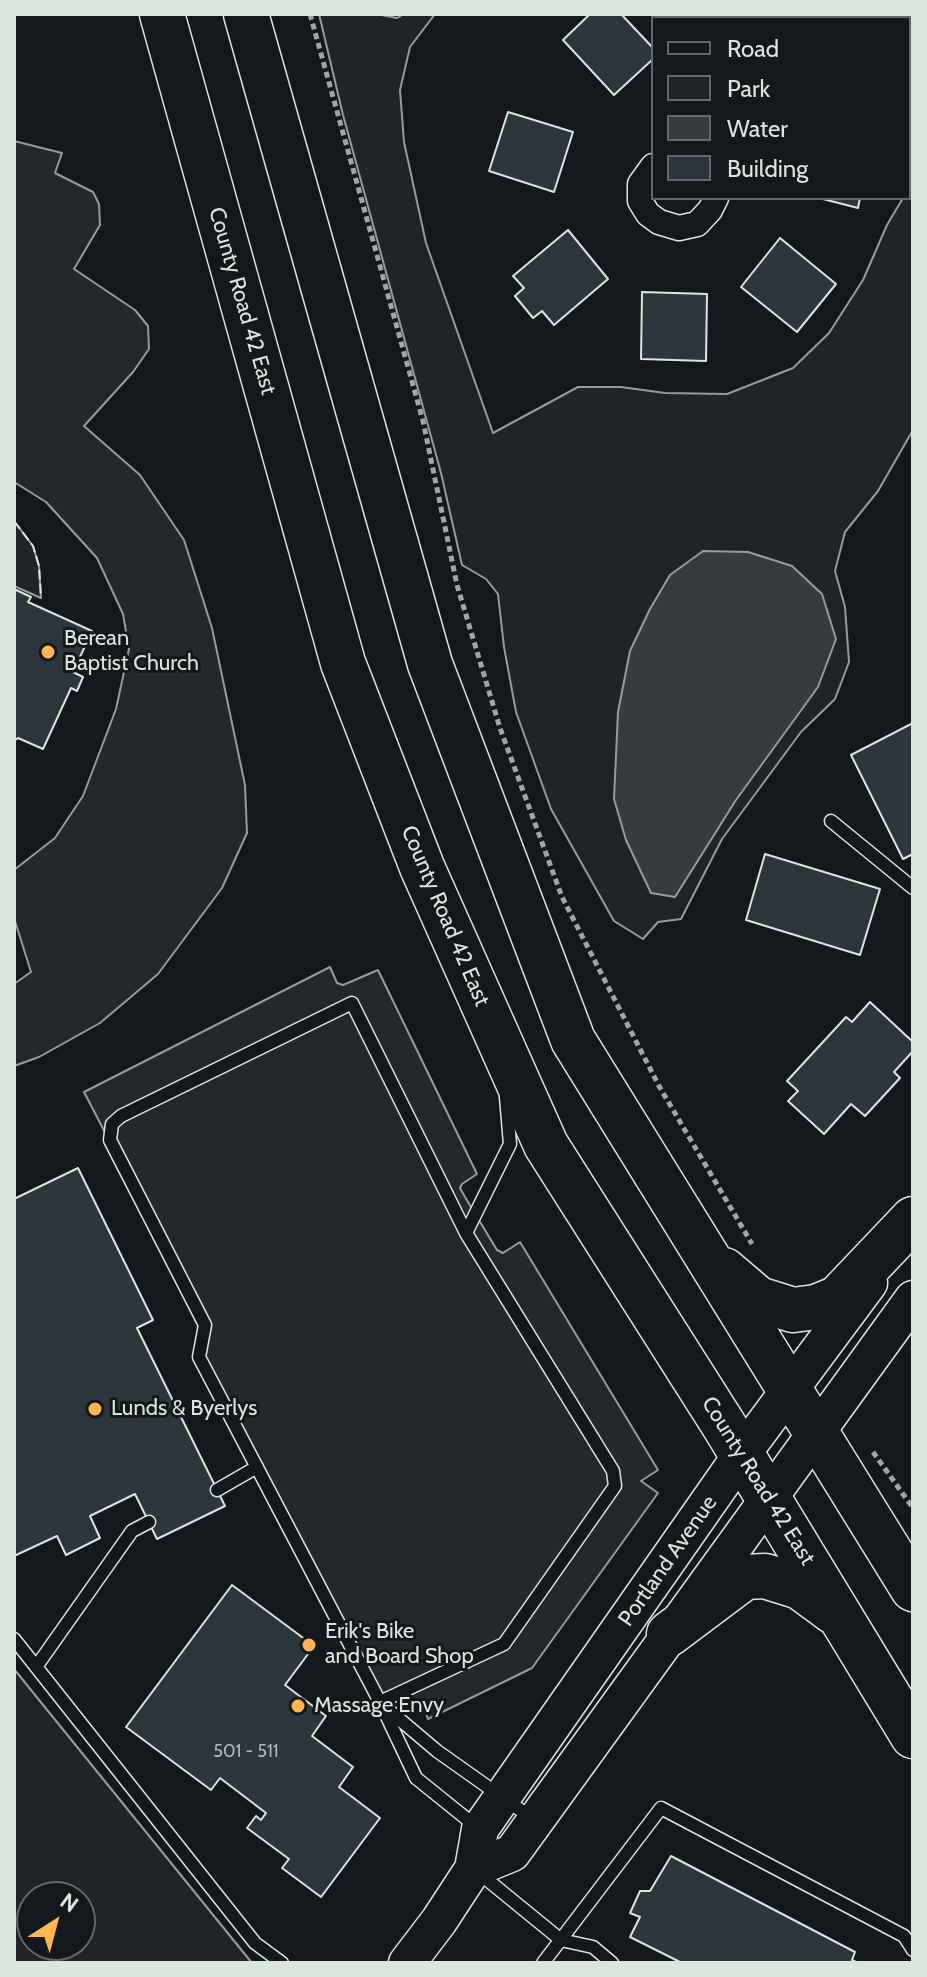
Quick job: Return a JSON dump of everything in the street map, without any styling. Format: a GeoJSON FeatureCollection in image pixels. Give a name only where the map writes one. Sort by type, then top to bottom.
{"type":"FeatureCollection","features":[{"type":"Feature","properties":{"kind":"highway","name":"County Road 42 East"},"geometry":{"type":"LineString","coordinates":[[162,14],[343,663],[422,867],[546,1145],[769,1497],[913,1736]]}},
{"type":"Feature","properties":{"kind":"highway"},"geometry":{"type":"LineString","coordinates":[[246,14],[430,664],[573,1040],[913,1589]]}},
{"type":"Feature","properties":{"kind":"highway"},"geometry":{"type":"LineString","coordinates":[[701,1246],[758,1299],[798,1310],[838,1298],[913,1222]]}},
{"type":"Feature","properties":{"kind":"highway"},"geometry":{"type":"LineString","coordinates":[[669,1634],[745,1577],[765,1576],[800,1587],[844,1621]]}},
{"type":"Feature","properties":{"kind":"street"},"geometry":{"type":"LineString","coordinates":[[651,169],[640,184],[640,201],[648,214],[659,222],[679,228],[697,224],[715,200]]}},
{"type":"Feature","properties":{"kind":"street","name":"Portland Avenue"},"geometry":{"type":"LineString","coordinates":[[496,1841],[502,1798],[742,1454],[913,1222]]}},
{"type":"Feature","properties":{"kind":"street","name":"Portland Avenue"},"geometry":{"type":"LineString","coordinates":[[407,1963],[496,1841],[535,1821],[913,1299]]}},
{"type":"Feature","properties":{"kind":"lane"},"geometry":{"type":"LineString","coordinates":[[831,821],[913,888]]}},
{"type":"Feature","properties":{"kind":"lane"},"geometry":{"type":"LineString","coordinates":[[380,1702],[504,1644],[615,1486],[613,1471],[466,1233],[352,1003],[121,1116],[112,1124],[110,1140],[205,1325],[199,1357],[380,1702],[416,1778],[496,1841]]}},
{"type":"Feature","properties":{"kind":"lane"},"geometry":{"type":"LineString","coordinates":[[466,1233],[510,1144],[502,1046]]}},
{"type":"Feature","properties":{"kind":"lane"},"geometry":{"type":"LineString","coordinates":[[217,1490],[257,1467]]}},
{"type":"Feature","properties":{"kind":"lane"},"geometry":{"type":"LineString","coordinates":[[36,1667],[132,1531],[149,1522]]}},
{"type":"Feature","properties":{"kind":"lane"},"geometry":{"type":"LineString","coordinates":[[14,1639],[255,1943],[282,1963]]}},
{"type":"Feature","properties":{"kind":"lane"},"geometry":{"type":"LineString","coordinates":[[380,1702],[437,1751],[535,1821]]}},
{"type":"Feature","properties":{"kind":"lane"},"geometry":{"type":"LineString","coordinates":[[543,1963],[661,1808],[904,1936],[913,1950]]}},
{"type":"Feature","properties":{"kind":"lane"},"geometry":{"type":"LineString","coordinates":[[473,1869],[561,1940],[593,1947],[612,1963]]}},
{"type":"Feature","properties":{"kind":"path"},"geometry":{"type":"LineString","coordinates":[[310,14],[423,421],[457,585],[500,728],[562,897],[659,1086],[755,1251]]}},
{"type":"Feature","properties":{"kind":"path"},"geometry":{"type":"LineString","coordinates":[[867,1444],[913,1508]]}},
{"type":"Feature","properties":{"kind":"green space"},"geometry":{"type":"Polygon","coordinates":[[[319,14],[376,14],[397,18],[404,14],[435,14],[410,47],[400,90],[404,142],[426,243],[493,433],[578,387],[727,394],[793,368],[829,333],[863,280],[887,225],[902,200],[911,200],[913,188],[913,430],[878,491],[845,532],[835,571],[845,607],[849,662],[835,699],[801,732],[722,839],[681,919],[658,922],[643,939],[614,921],[551,809],[516,712],[498,594],[486,579],[462,565],[441,473],[343,115],[319,14]]]}},
{"type":"Feature","properties":{"kind":"green space"},"geometry":{"type":"Polygon","coordinates":[[[14,521],[33,546],[39,566],[41,598],[14,586],[14,521]]]}},
{"type":"Feature","properties":{"kind":"green space"},"geometry":{"type":"Polygon","coordinates":[[[14,1669],[252,1963],[14,1963],[14,1669]]]}},
{"type":"Feature","properties":{"kind":"shaded area"},"geometry":{"type":"Polygon","coordinates":[[[14,141],[62,153],[55,173],[93,192],[99,204],[100,225],[74,269],[135,310],[148,326],[149,349],[133,372],[84,426],[140,475],[184,540],[212,628],[245,785],[247,833],[222,888],[158,974],[100,1023],[39,1057],[14,1066],[14,984],[31,972],[14,918],[14,870],[55,838],[83,796],[116,709],[129,649],[123,614],[97,558],[46,502],[14,482],[14,141]]]}},
{"type":"Feature","properties":{"kind":"shaded area"},"geometry":{"type":"Polygon","coordinates":[[[330,967],[337,983],[343,985],[378,970],[477,1174],[462,1184],[460,1188],[465,1197],[497,1250],[503,1253],[520,1242],[658,1470],[641,1481],[658,1493],[532,1668],[428,1719],[422,1703],[415,1700],[380,1702],[199,1357],[205,1325],[84,1092],[330,967]]]}},
{"type":"Feature","properties":{"kind":"water"},"geometry":{"type":"Polygon","coordinates":[[[703,551],[748,552],[792,566],[822,594],[836,639],[818,687],[736,800],[675,897],[651,893],[626,840],[614,799],[618,712],[630,651],[650,609],[670,575],[703,551]]]}},
{"type":"Feature","properties":{"kind":"building"},"geometry":{"type":"Polygon","coordinates":[[[590,14],[621,14],[651,46],[651,61],[614,95],[563,40],[590,14]]]}},
{"type":"Feature","properties":{"kind":"building"},"geometry":{"type":"Polygon","coordinates":[[[508,112],[573,132],[554,192],[489,171],[508,112]]]}},
{"type":"Feature","properties":{"kind":"building"},"geometry":{"type":"Polygon","coordinates":[[[827,200],[860,200],[858,208],[827,200]]]}},
{"type":"Feature","properties":{"kind":"building"},"geometry":{"type":"Polygon","coordinates":[[[568,230],[608,279],[554,325],[542,311],[533,318],[515,296],[524,288],[513,276],[568,230]]]}},
{"type":"Feature","properties":{"kind":"building"},"geometry":{"type":"Polygon","coordinates":[[[780,238],[836,284],[797,332],[741,287],[780,238]]]}},
{"type":"Feature","properties":{"kind":"building"},"geometry":{"type":"Polygon","coordinates":[[[642,292],[707,294],[706,361],[641,359],[642,292]]]}},
{"type":"Feature","properties":{"kind":"building","name":"Berean Baptist Church"},"geometry":{"type":"Polygon","coordinates":[[[14,589],[31,597],[28,602],[92,631],[73,672],[83,677],[77,691],[71,688],[43,749],[18,738],[14,741],[14,589]]]}},
{"type":"Feature","properties":{"kind":"building"},"geometry":{"type":"Polygon","coordinates":[[[913,723],[913,854],[903,859],[851,755],[913,723]]]}},
{"type":"Feature","properties":{"kind":"building"},"geometry":{"type":"Polygon","coordinates":[[[765,854],[880,889],[860,955],[746,920],[765,854]]]}},
{"type":"Feature","properties":{"kind":"building"},"geometry":{"type":"Polygon","coordinates":[[[870,1002],[913,1042],[913,1051],[894,1072],[900,1078],[865,1116],[851,1104],[824,1134],[788,1101],[798,1091],[787,1081],[846,1017],[852,1022],[870,1002]]]}},
{"type":"Feature","properties":{"kind":"building","name":"Lunds & Byerlys"},"geometry":{"type":"Polygon","coordinates":[[[78,1168],[153,1320],[137,1328],[225,1506],[157,1539],[135,1494],[90,1516],[100,1538],[66,1555],[57,1536],[14,1556],[14,1199],[78,1168]]]}},
{"type":"Feature","properties":{"kind":"building"},"geometry":{"type":"Polygon","coordinates":[[[232,1585],[314,1646],[285,1685],[326,1716],[312,1736],[353,1767],[339,1787],[380,1818],[321,1897],[282,1868],[289,1859],[247,1828],[256,1816],[261,1820],[266,1813],[220,1778],[211,1790],[126,1727],[232,1585]]]}},
{"type":"Feature","properties":{"kind":"building"},"geometry":{"type":"Polygon","coordinates":[[[671,1856],[855,1952],[852,1960],[858,1963],[682,1963],[630,1937],[640,1917],[630,1913],[640,1891],[650,1891],[671,1856]]]}},
{"type":"Feature","properties":{"kind":"fence"},"geometry":{"type":"LineString","coordinates":[[14,521],[33,546],[39,566],[41,598]]}},
{"type":"Feature","properties":{"kind":"place","name":"Berean Baptist Church"},"geometry":{"type":"Point","coordinates":[48,652]}},
{"type":"Feature","properties":{"kind":"place","name":"Lunds & Byerlys"},"geometry":{"type":"Point","coordinates":[95,1409]}},
{"type":"Feature","properties":{"kind":"place","name":"Erik's Bike and Board Shop"},"geometry":{"type":"Point","coordinates":[309,1645]}},
{"type":"Feature","properties":{"kind":"place","name":"Massage Envy"},"geometry":{"type":"Point","coordinates":[298,1706]}}]}
